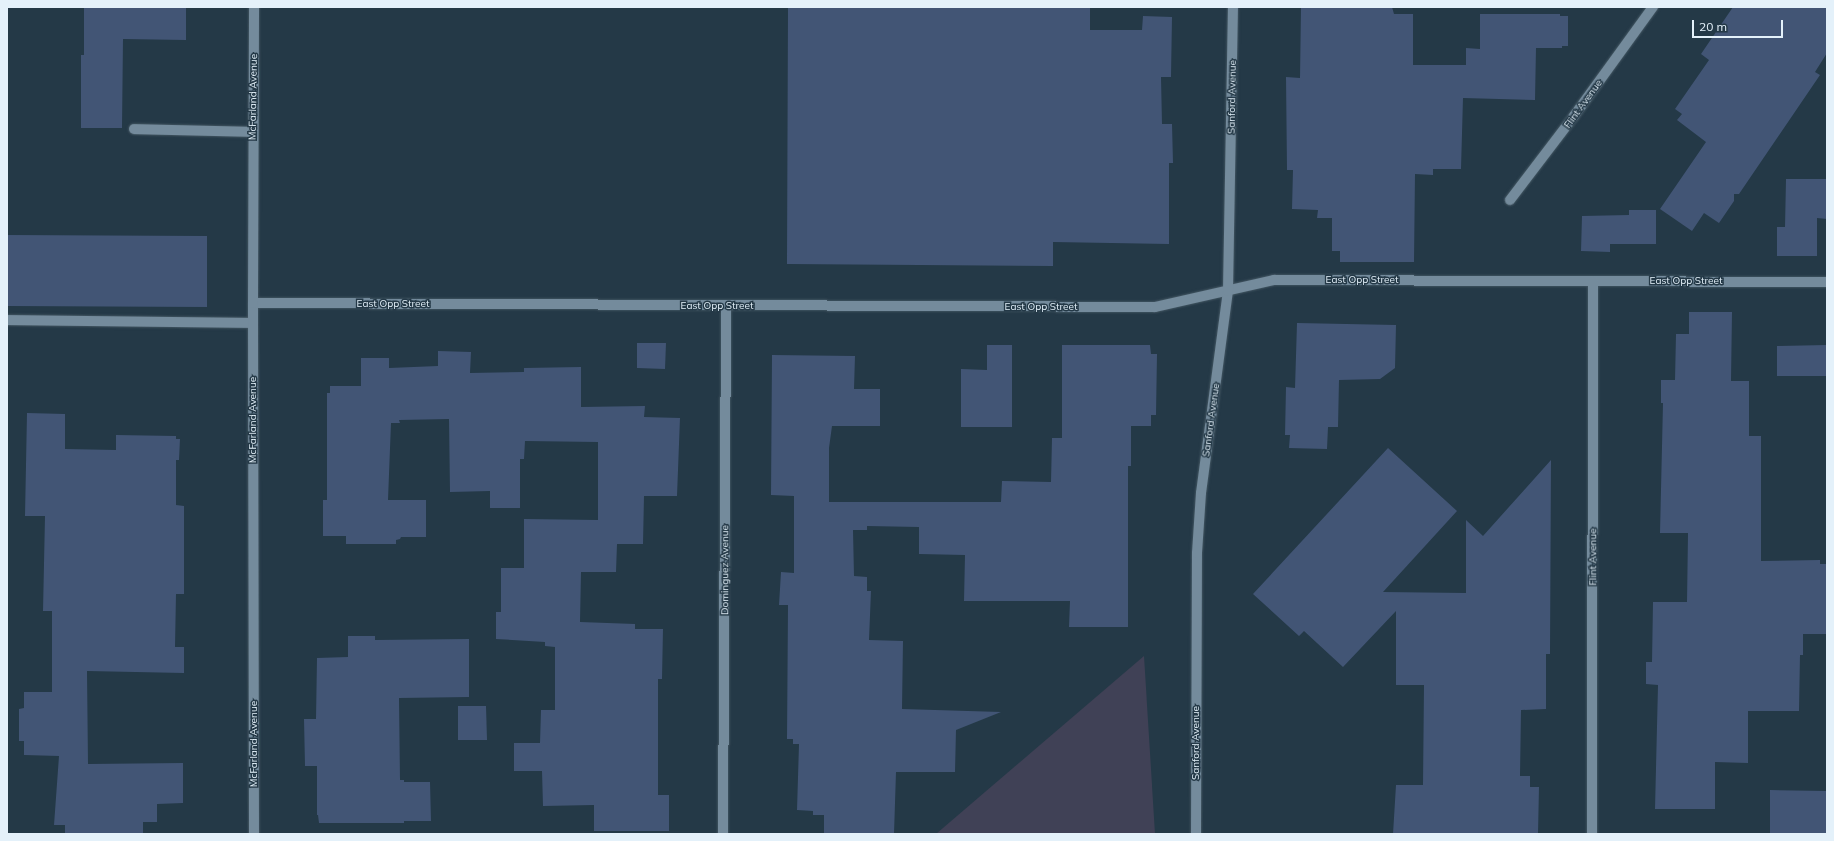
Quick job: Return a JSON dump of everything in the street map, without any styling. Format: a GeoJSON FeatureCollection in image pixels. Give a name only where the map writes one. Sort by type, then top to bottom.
{"type":"FeatureCollection","features":[{"type":"Feature","properties":{"kind":"street","name":"McFarland Avenue"},"geometry":{"type":"LineString","coordinates":[[254,7],[254,834]]}},
{"type":"Feature","properties":{"kind":"street","name":"Sanford Avenue"},"geometry":{"type":"LineString","coordinates":[[1196,834],[1197,553],[1201,493],[1228,292],[1233,7]]}},
{"type":"Feature","properties":{"kind":"street","name":"Flint Avenue"},"geometry":{"type":"LineString","coordinates":[[1510,200],[1574,116],[1653,7]]}},
{"type":"Feature","properties":{"kind":"street"},"geometry":{"type":"LineString","coordinates":[[134,129],[253,132]]}},
{"type":"Feature","properties":{"kind":"street","name":"East Opp Street"},"geometry":{"type":"LineString","coordinates":[[253,303],[1155,307],[1228,292],[1274,280],[1827,282]]}},
{"type":"Feature","properties":{"kind":"street","name":"Flint Avenue"},"geometry":{"type":"LineString","coordinates":[[1592,281],[1592,834]]}},
{"type":"Feature","properties":{"kind":"street","name":"Dominguez Avenue"},"geometry":{"type":"LineString","coordinates":[[723,834],[726,306]]}},
{"type":"Feature","properties":{"kind":"street"},"geometry":{"type":"LineString","coordinates":[[7,320],[253,323]]}},
{"type":"Feature","properties":{"kind":"shaded area"},"geometry":{"type":"Polygon","coordinates":[[[1144,656],[1155,834],[936,834],[1144,656]]]}},
{"type":"Feature","properties":{"kind":"building"},"geometry":{"type":"Polygon","coordinates":[[[84,7],[186,8],[186,40],[123,39],[122,128],[81,128],[81,55],[84,55],[84,7]]]}},
{"type":"Feature","properties":{"kind":"building"},"geometry":{"type":"Polygon","coordinates":[[[788,7],[1090,7],[1090,30],[1142,30],[1143,16],[1172,17],[1171,77],[1161,77],[1162,124],[1172,124],[1173,163],[1169,163],[1169,244],[1053,242],[1053,266],[787,264],[788,7]]]}},
{"type":"Feature","properties":{"kind":"building"},"geometry":{"type":"Polygon","coordinates":[[[1301,7],[1392,7],[1394,14],[1413,14],[1413,65],[1466,65],[1466,48],[1480,49],[1480,14],[1560,14],[1560,16],[1568,16],[1568,46],[1562,46],[1562,48],[1536,48],[1535,100],[1463,98],[1461,169],[1433,169],[1433,175],[1415,174],[1414,262],[1340,262],[1340,251],[1332,251],[1332,218],[1317,218],[1318,210],[1292,209],[1293,170],[1287,170],[1286,77],[1300,78],[1301,7]]]}},
{"type":"Feature","properties":{"kind":"building"},"geometry":{"type":"Polygon","coordinates":[[[1733,7],[1827,7],[1827,53],[1815,72],[1820,75],[1739,194],[1734,194],[1734,201],[1719,223],[1704,213],[1692,231],[1660,209],[1706,142],[1677,120],[1682,114],[1675,109],[1709,60],[1701,54],[1733,7]]]}},
{"type":"Feature","properties":{"kind":"building"},"geometry":{"type":"Polygon","coordinates":[[[1786,179],[1827,179],[1827,219],[1817,218],[1817,256],[1777,256],[1777,227],[1785,227],[1786,179]]]}},
{"type":"Feature","properties":{"kind":"building"},"geometry":{"type":"Polygon","coordinates":[[[1629,210],[1656,210],[1656,244],[1610,244],[1610,252],[1581,251],[1582,216],[1629,215],[1629,210]]]}},
{"type":"Feature","properties":{"kind":"building"},"geometry":{"type":"Polygon","coordinates":[[[7,235],[207,236],[207,307],[7,306],[7,235]]]}},
{"type":"Feature","properties":{"kind":"building"},"geometry":{"type":"Polygon","coordinates":[[[1689,312],[1732,312],[1731,381],[1749,381],[1749,436],[1761,436],[1761,561],[1820,560],[1820,564],[1827,564],[1827,634],[1803,634],[1803,655],[1800,655],[1799,711],[1748,711],[1748,763],[1715,762],[1715,809],[1655,809],[1658,685],[1646,684],[1646,662],[1652,662],[1653,602],[1687,602],[1688,533],[1660,533],[1663,403],[1661,403],[1661,380],[1675,380],[1676,334],[1689,334],[1689,312]]]}},
{"type":"Feature","properties":{"kind":"building"},"geometry":{"type":"Polygon","coordinates":[[[1297,323],[1396,325],[1395,368],[1380,379],[1339,380],[1338,427],[1328,427],[1327,449],[1289,448],[1290,435],[1285,435],[1286,387],[1295,388],[1297,323]]]}},
{"type":"Feature","properties":{"kind":"building"},"geometry":{"type":"Polygon","coordinates":[[[637,343],[666,343],[665,369],[637,368],[637,343]]]}},
{"type":"Feature","properties":{"kind":"building"},"geometry":{"type":"Polygon","coordinates":[[[987,345],[1012,345],[1012,427],[961,427],[961,369],[987,370],[987,345]]]}},
{"type":"Feature","properties":{"kind":"building"},"geometry":{"type":"Polygon","coordinates":[[[1062,345],[1150,345],[1151,354],[1157,354],[1156,415],[1151,415],[1151,426],[1131,426],[1131,466],[1128,466],[1128,627],[1069,627],[1070,601],[964,601],[965,555],[919,554],[919,527],[867,526],[867,530],[853,530],[854,576],[867,577],[867,591],[871,591],[869,640],[903,641],[902,709],[1001,712],[956,730],[955,772],[896,772],[894,834],[824,834],[824,815],[813,815],[813,811],[797,810],[799,744],[793,744],[793,739],[787,739],[788,605],[779,605],[781,572],[794,573],[794,496],[771,495],[772,355],[855,356],[854,389],[880,389],[880,426],[832,426],[829,448],[829,502],[1001,502],[1002,481],[1051,482],[1052,438],[1062,438],[1062,345]]]}},
{"type":"Feature","properties":{"kind":"building"},"geometry":{"type":"Polygon","coordinates":[[[1827,345],[1827,376],[1777,376],[1777,346],[1827,345]]]}},
{"type":"Feature","properties":{"kind":"building"},"geometry":{"type":"Polygon","coordinates":[[[438,351],[471,352],[470,373],[524,372],[524,368],[581,367],[581,407],[645,406],[644,417],[680,418],[677,496],[644,496],[643,544],[617,544],[616,572],[581,572],[580,622],[635,624],[635,629],[663,629],[662,679],[658,679],[658,795],[669,795],[669,831],[594,831],[594,805],[543,806],[542,771],[514,771],[514,743],[540,743],[541,710],[555,710],[555,647],[545,646],[545,642],[496,639],[496,612],[501,612],[501,568],[524,568],[524,519],[598,520],[598,442],[525,441],[524,459],[520,459],[520,508],[490,508],[490,491],[450,492],[449,419],[399,420],[400,423],[391,423],[388,500],[426,500],[426,537],[401,537],[400,539],[396,540],[396,544],[346,544],[346,536],[323,536],[323,500],[327,500],[327,393],[330,393],[330,386],[361,386],[361,358],[389,358],[389,368],[438,366],[438,351]]]}},
{"type":"Feature","properties":{"kind":"building"},"geometry":{"type":"Polygon","coordinates":[[[27,413],[65,414],[65,449],[116,450],[116,435],[176,436],[176,439],[180,439],[179,460],[176,460],[176,505],[184,506],[184,594],[176,594],[175,647],[184,647],[184,673],[87,671],[88,764],[183,763],[183,803],[157,804],[157,822],[143,822],[143,834],[65,834],[65,825],[54,825],[59,756],[24,755],[24,741],[19,741],[19,709],[24,708],[24,692],[52,692],[52,611],[43,611],[45,516],[25,516],[27,413]]]}},
{"type":"Feature","properties":{"kind":"building"},"geometry":{"type":"Polygon","coordinates":[[[1388,448],[1457,511],[1383,592],[1466,593],[1466,520],[1483,536],[1551,460],[1550,654],[1546,654],[1546,709],[1521,710],[1520,776],[1530,776],[1530,787],[1539,787],[1538,834],[1393,834],[1396,785],[1423,785],[1424,685],[1396,685],[1396,611],[1343,667],[1304,631],[1299,636],[1253,594],[1388,448]]]}},
{"type":"Feature","properties":{"kind":"building"},"geometry":{"type":"Polygon","coordinates":[[[348,636],[375,636],[375,640],[469,639],[469,697],[399,698],[400,780],[404,780],[404,782],[430,782],[431,821],[404,821],[404,823],[319,823],[317,815],[317,766],[305,766],[304,719],[316,719],[317,658],[348,657],[348,636]]]}},
{"type":"Feature","properties":{"kind":"building"},"geometry":{"type":"Polygon","coordinates":[[[458,706],[486,706],[487,740],[458,740],[458,706]]]}},
{"type":"Feature","properties":{"kind":"building"},"geometry":{"type":"Polygon","coordinates":[[[1770,790],[1827,791],[1827,834],[1770,834],[1770,790]]]}}]}
